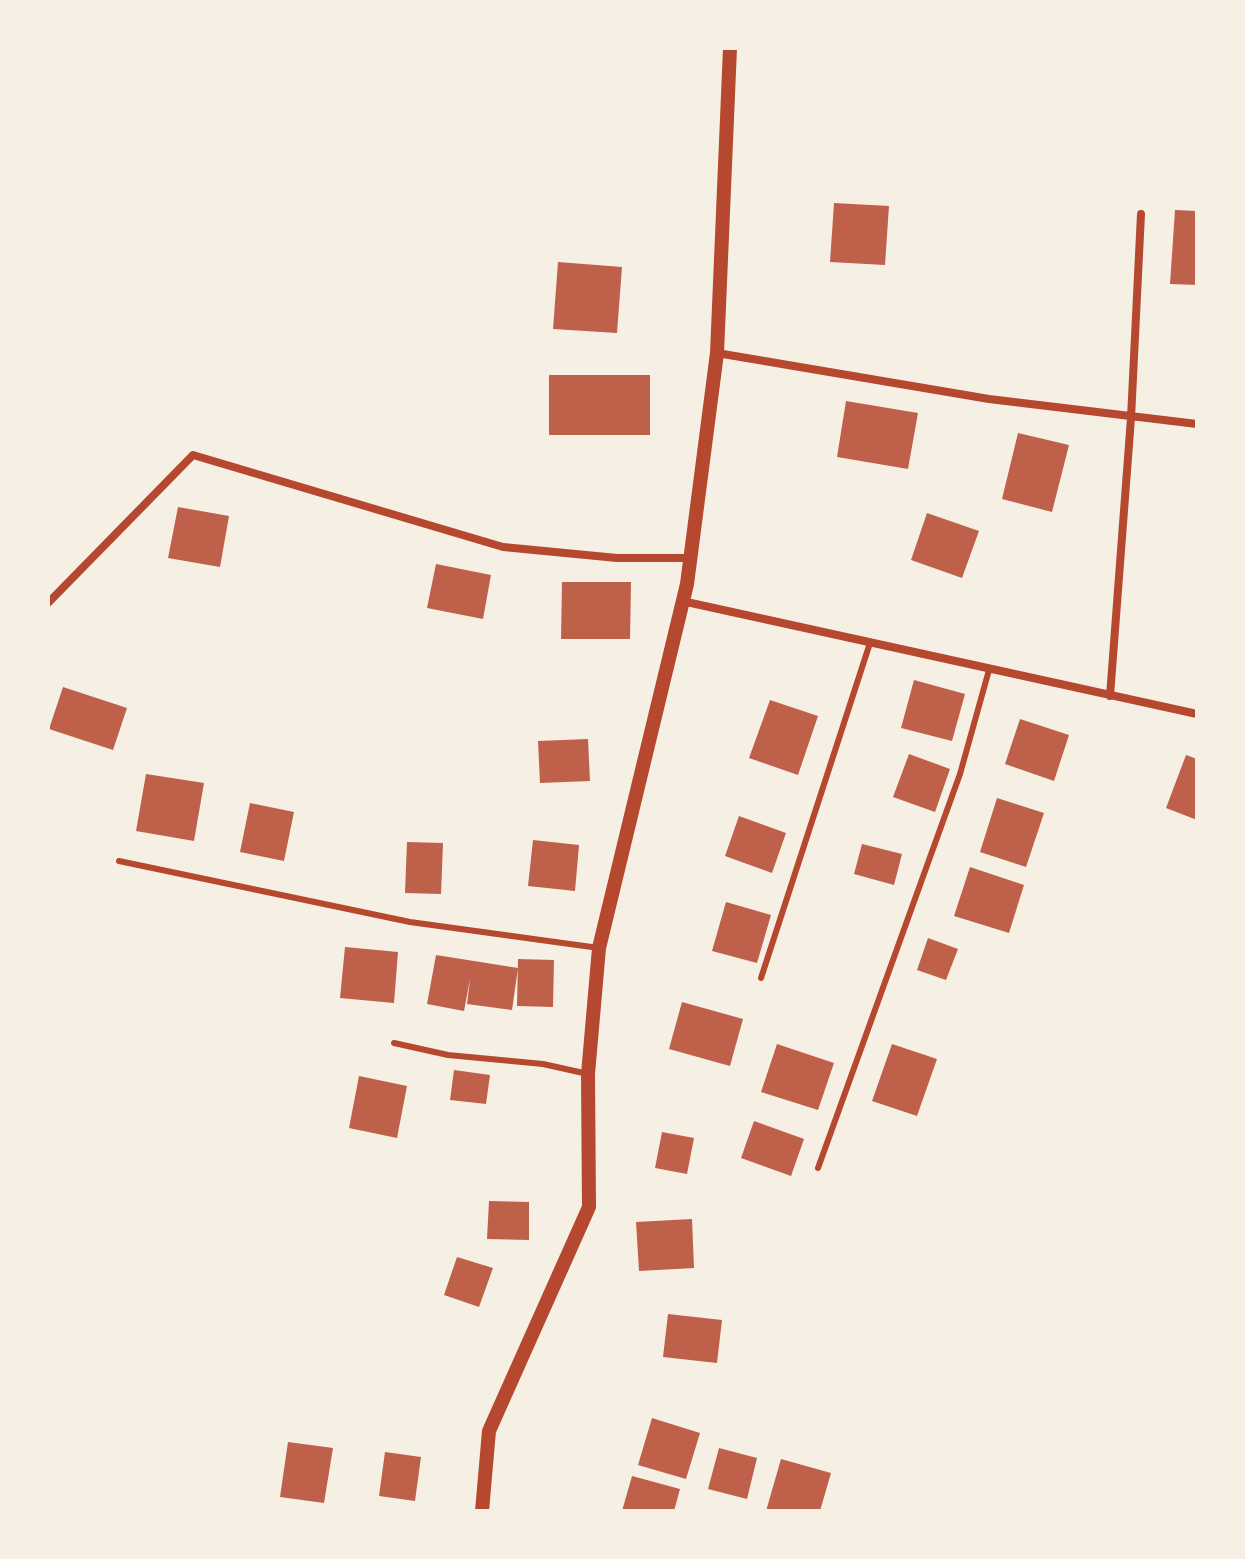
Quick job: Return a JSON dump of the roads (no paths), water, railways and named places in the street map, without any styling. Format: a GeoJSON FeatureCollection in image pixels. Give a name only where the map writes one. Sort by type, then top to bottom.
{"type":"FeatureCollection","features":[{"type":"Feature","properties":{"kind":"street"},"geometry":{"type":"LineString","coordinates":[[482,1511],[489,1431],[589,1207],[588,1074],[599,948],[681,601],[717,353],[730,48]]}},
{"type":"Feature","properties":{"kind":"street"},"geometry":{"type":"LineString","coordinates":[[1110,696],[1131,418],[1141,214]]}},
{"type":"Feature","properties":{"kind":"street"},"geometry":{"type":"LineString","coordinates":[[717,353],[989,399],[1197,424]]}},
{"type":"Feature","properties":{"kind":"street"},"geometry":{"type":"LineString","coordinates":[[48,603],[193,455],[503,547],[617,558],[689,558]]}},
{"type":"Feature","properties":{"kind":"street"},"geometry":{"type":"LineString","coordinates":[[681,601],[1197,714]]}},
{"type":"Feature","properties":{"kind":"lane"},"geometry":{"type":"LineString","coordinates":[[761,978],[870,643]]}},
{"type":"Feature","properties":{"kind":"lane"},"geometry":{"type":"LineString","coordinates":[[818,1168],[960,774],[989,670]]}},
{"type":"Feature","properties":{"kind":"lane"},"geometry":{"type":"LineString","coordinates":[[119,861],[410,922],[599,948]]}},
{"type":"Feature","properties":{"kind":"lane"},"geometry":{"type":"LineString","coordinates":[[394,1043],[448,1055],[543,1064],[588,1074]]}}]}
